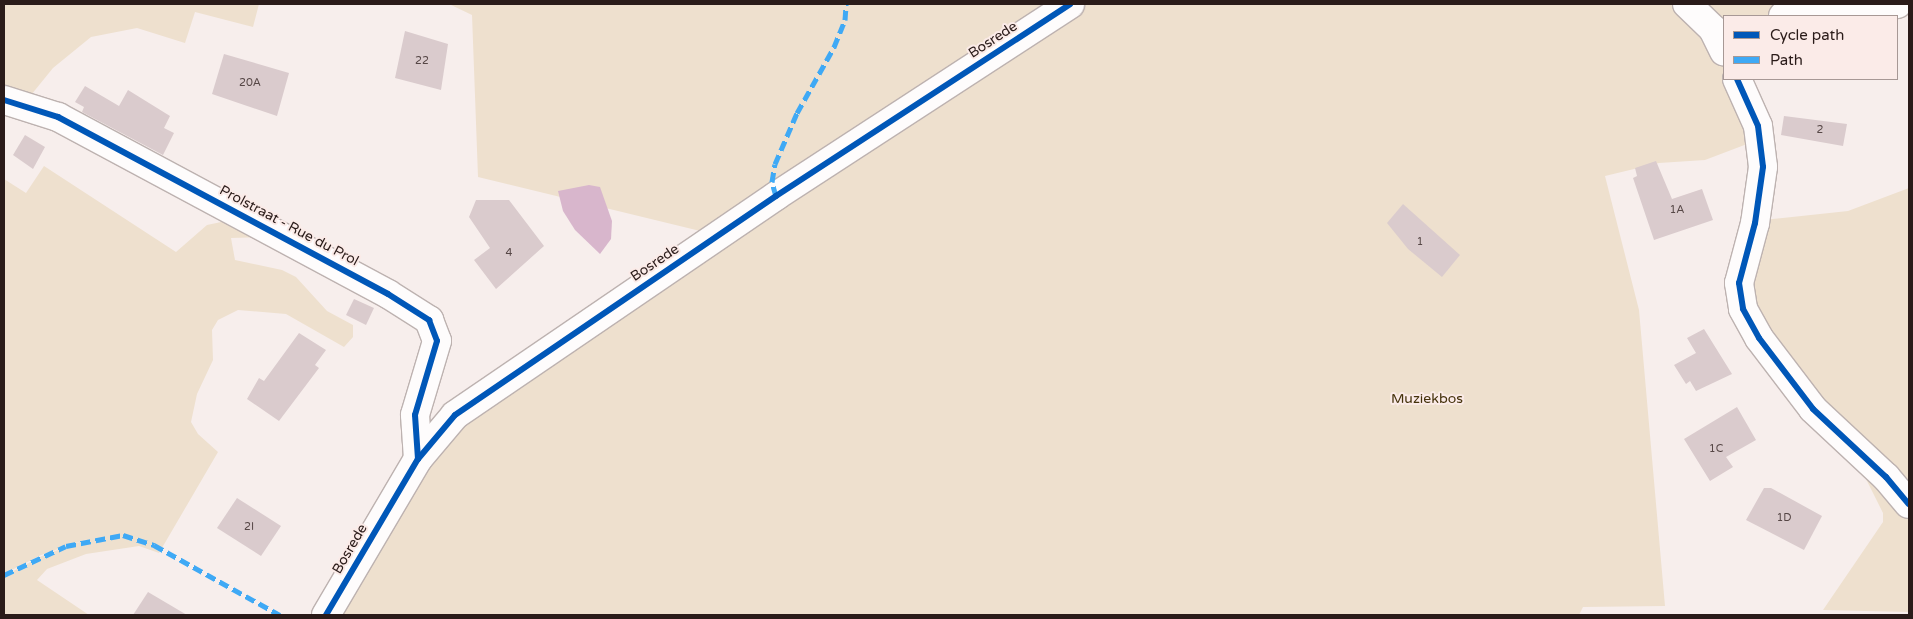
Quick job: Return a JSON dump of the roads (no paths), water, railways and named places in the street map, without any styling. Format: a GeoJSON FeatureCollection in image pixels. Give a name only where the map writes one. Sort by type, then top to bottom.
{"type":"FeatureCollection","features":[{"type":"Feature","properties":{"kind":"street","name":"Bosrede"},"geometry":{"type":"LineString","coordinates":[[326,615],[418,459],[455,415],[776,196],[1070,4]]}},
{"type":"Feature","properties":{"kind":"street"},"geometry":{"type":"LineString","coordinates":[[1688,4],[1721,36]]}},
{"type":"Feature","properties":{"kind":"street"},"geometry":{"type":"LineString","coordinates":[[1792,15],[1897,4]]}},
{"type":"Feature","properties":{"kind":"street"},"geometry":{"type":"LineString","coordinates":[[1737,80],[1758,126],[1763,167],[1755,223],[1739,282],[1742,309],[1759,338],[1808,404],[1909,504]]}},
{"type":"Feature","properties":{"kind":"street","name":"Prolstraat - Rue du Prol"},"geometry":{"type":"LineString","coordinates":[[4,100],[58,117],[370,284],[430,320],[436,341],[415,415],[418,459]]}},
{"type":"Feature","properties":{"kind":"park label","name":"Muziekbos"},"geometry":{"type":"Point","coordinates":[1427,399]}}]}
